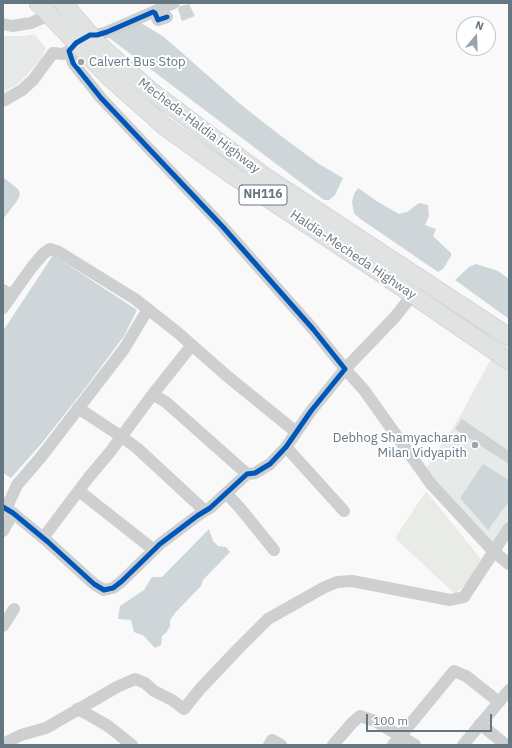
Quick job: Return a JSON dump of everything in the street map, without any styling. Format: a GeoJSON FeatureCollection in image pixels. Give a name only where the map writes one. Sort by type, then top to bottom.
{"type":"FeatureCollection","features":[{"type":"Feature","properties":{"kind":"highway","name":"Mecheda-Haldia Highway"},"geometry":{"type":"LineString","coordinates":[[64,3],[78,43],[98,44],[151,91],[268,178],[509,337]]}},
{"type":"Feature","properties":{"kind":"highway","name":"Haldia-Mecheda Highway"},"geometry":{"type":"LineString","coordinates":[[44,9],[108,76],[164,126],[228,172],[413,294],[509,361]]}},
{"type":"Feature","properties":{"kind":"street"},"geometry":{"type":"LineString","coordinates":[[3,101],[22,90],[33,80],[53,53],[63,54],[78,43],[108,32],[174,3]]}},
{"type":"Feature","properties":{"kind":"street"},"geometry":{"type":"LineString","coordinates":[[3,24],[12,26],[32,23],[44,9]]}},
{"type":"Feature","properties":{"kind":"street"},"geometry":{"type":"LineString","coordinates":[[153,12],[158,20],[167,17]]}},
{"type":"Feature","properties":{"kind":"street"},"geometry":{"type":"LineString","coordinates":[[78,43],[73,63],[101,98],[223,227],[313,328],[345,369],[364,390],[431,484],[493,551],[509,564]]}},
{"type":"Feature","properties":{"kind":"street"},"geometry":{"type":"LineString","coordinates":[[3,308],[8,292],[43,254],[50,249],[59,252],[135,298],[296,432]]}},
{"type":"Feature","properties":{"kind":"street"},"geometry":{"type":"LineString","coordinates":[[153,394],[167,402],[247,474],[255,474],[270,464],[286,447],[345,369],[395,317],[413,294]]}},
{"type":"Feature","properties":{"kind":"street"},"geometry":{"type":"LineString","coordinates":[[3,531],[7,510],[17,485],[41,457],[129,342],[135,329],[148,309]]}},
{"type":"Feature","properties":{"kind":"street"},"geometry":{"type":"LineString","coordinates":[[43,538],[192,345]]}},
{"type":"Feature","properties":{"kind":"street"},"geometry":{"type":"LineString","coordinates":[[78,408],[137,448],[205,510]]}},
{"type":"Feature","properties":{"kind":"street"},"geometry":{"type":"LineString","coordinates":[[286,447],[344,511]]}},
{"type":"Feature","properties":{"kind":"street"},"geometry":{"type":"LineString","coordinates":[[7,510],[43,538],[94,584],[104,590],[113,588],[122,581],[160,544],[227,494],[247,474]]}},
{"type":"Feature","properties":{"kind":"street"},"geometry":{"type":"LineString","coordinates":[[79,491],[154,550]]}},
{"type":"Feature","properties":{"kind":"street"},"geometry":{"type":"LineString","coordinates":[[227,494],[274,550]]}},
{"type":"Feature","properties":{"kind":"street"},"geometry":{"type":"LineString","coordinates":[[3,744],[22,735],[46,728],[117,687],[135,679],[145,683],[154,691],[172,700],[184,709],[200,689],[238,648],[268,619],[336,582],[352,581],[371,584],[393,590],[450,600],[464,597],[509,528]]}},
{"type":"Feature","properties":{"kind":"street"},"geometry":{"type":"LineString","coordinates":[[3,626],[14,609]]}},
{"type":"Feature","properties":{"kind":"street"},"geometry":{"type":"LineString","coordinates":[[397,741],[454,671],[466,676],[499,702]]}},
{"type":"Feature","properties":{"kind":"street"},"geometry":{"type":"LineString","coordinates":[[463,745],[509,690]]}},
{"type":"Feature","properties":{"kind":"street"},"geometry":{"type":"LineString","coordinates":[[77,710],[108,726],[132,745]]}},
{"type":"Feature","properties":{"kind":"street"},"geometry":{"type":"LineString","coordinates":[[333,745],[352,722],[360,716],[375,721],[397,741],[415,745]]}},
{"type":"Feature","properties":{"kind":"street"},"geometry":{"type":"LineString","coordinates":[[480,724],[506,745]]}},
{"type":"Feature","properties":{"kind":"street"},"geometry":{"type":"LineString","coordinates":[[269,745],[272,740],[281,745]]}},
{"type":"Feature","properties":{"kind":"shaded area"},"geometry":{"type":"Polygon","coordinates":[[[138,21],[164,37],[239,103],[277,133],[319,164],[343,178],[335,195],[329,200],[324,200],[108,37],[138,21]]]}},
{"type":"Feature","properties":{"kind":"shaded area"},"geometry":{"type":"Polygon","coordinates":[[[34,34],[46,48],[40,60],[15,86],[3,92],[3,36],[23,36],[34,34]]]}},
{"type":"Feature","properties":{"kind":"shaded area"},"geometry":{"type":"Polygon","coordinates":[[[3,177],[18,189],[20,194],[17,201],[3,219],[3,177]]]}},
{"type":"Feature","properties":{"kind":"shaded area"},"geometry":{"type":"Polygon","coordinates":[[[358,188],[399,214],[407,212],[419,203],[428,205],[429,216],[425,225],[436,229],[433,236],[451,253],[451,256],[443,269],[438,272],[359,218],[354,213],[352,202],[354,194],[358,188]]]}},
{"type":"Feature","properties":{"kind":"shaded area"},"geometry":{"type":"Polygon","coordinates":[[[53,255],[137,310],[124,336],[86,387],[42,443],[11,478],[3,473],[3,331],[53,255]]]}},
{"type":"Feature","properties":{"kind":"shaded area"},"geometry":{"type":"Polygon","coordinates":[[[476,264],[498,271],[509,279],[509,319],[455,280],[469,267],[476,264]]]}},
{"type":"Feature","properties":{"kind":"shaded area","name":"Debhog Shamyacharan Milan Vidyapith"},"geometry":{"type":"Polygon","coordinates":[[[495,351],[509,361],[509,528],[493,551],[423,473],[459,418],[495,351]]]}},
{"type":"Feature","properties":{"kind":"shaded area"},"geometry":{"type":"Polygon","coordinates":[[[483,464],[509,480],[509,501],[488,530],[460,498],[483,464]]]}},
{"type":"Feature","properties":{"kind":"shaded area"},"geometry":{"type":"Polygon","coordinates":[[[426,491],[481,559],[469,581],[455,594],[395,538],[426,491]]]}},
{"type":"Feature","properties":{"kind":"shaded area"},"geometry":{"type":"Polygon","coordinates":[[[209,529],[213,541],[218,546],[226,547],[230,552],[203,580],[201,586],[176,612],[170,620],[170,626],[166,633],[162,636],[161,645],[155,648],[144,636],[134,632],[131,620],[118,619],[120,606],[144,590],[152,577],[162,577],[209,529]]]}},
{"type":"Feature","properties":{"kind":"building"},"geometry":{"type":"Polygon","coordinates":[[[189,4],[195,16],[182,21],[178,9],[180,6],[189,4]]]}},
{"type":"Feature","properties":{"kind":"building","name":"Debhog Shamyacharan Milan Vidyapith"},"geometry":{"type":"Polygon","coordinates":[[[462,419],[509,451],[509,464],[455,429],[462,419]]]}},
{"type":"Feature","properties":{"kind":"cycle path"},"geometry":{"type":"LineString","coordinates":[[3,507],[13,513],[48,542],[94,584],[104,590],[113,588],[160,544],[210,508],[247,474],[255,473],[270,464],[286,447],[311,411],[345,369],[313,329],[223,227],[101,98],[73,63],[69,51],[76,43],[90,35],[97,35],[107,32],[153,12],[158,20],[167,17]]}},
{"type":"Feature","properties":{"kind":"place","name":"Calvert Bus Stop"},"geometry":{"type":"Point","coordinates":[81,62]}},
{"type":"Feature","properties":{"kind":"place","name":"Debhog Shamyacharan Milan Vidyapith"},"geometry":{"type":"Point","coordinates":[475,445]}}]}
